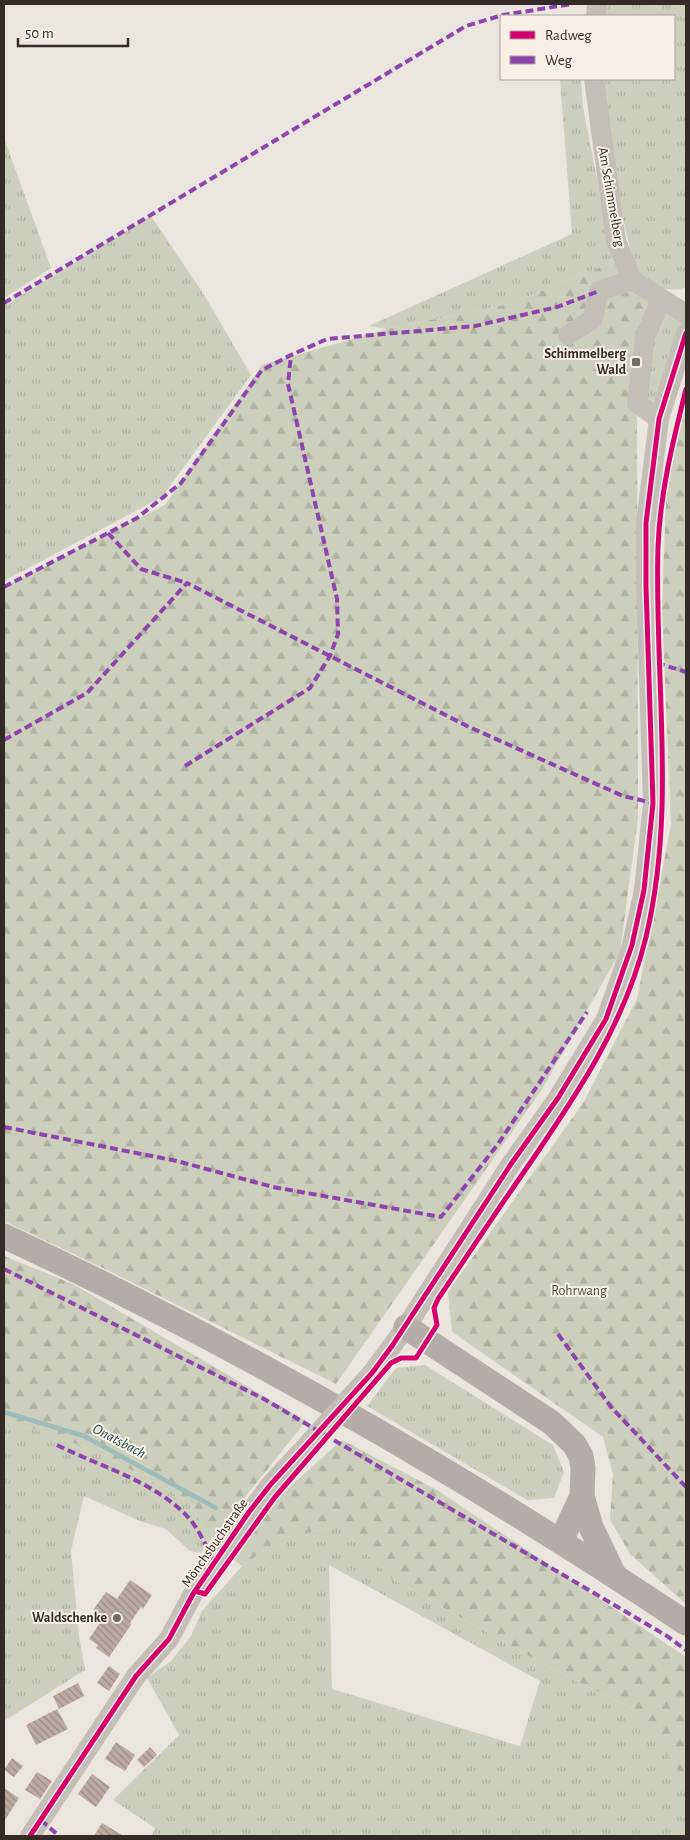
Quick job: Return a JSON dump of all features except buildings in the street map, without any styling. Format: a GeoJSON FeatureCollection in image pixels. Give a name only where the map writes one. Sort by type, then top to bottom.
{"type":"FeatureCollection","features":[{"type":"Feature","properties":{"kind":"main road"},"geometry":{"type":"LineString","coordinates":[[4,1236],[105,1284],[290,1381],[403,1444],[561,1541],[686,1623]]}},
{"type":"Feature","properties":{"kind":"main road"},"geometry":{"type":"LineString","coordinates":[[406,1327],[566,1434],[581,1456],[583,1468],[582,1496],[591,1527],[614,1575]]}},
{"type":"Feature","properties":{"kind":"main road"},"geometry":{"type":"LineString","coordinates":[[561,1541],[582,1496]]}},
{"type":"Feature","properties":{"kind":"street","name":"Am Schimmelberg"},"geometry":{"type":"LineString","coordinates":[[594,80],[616,241],[632,280]]}},
{"type":"Feature","properties":{"kind":"street"},"geometry":{"type":"LineString","coordinates":[[568,335],[593,319],[599,291],[632,280],[686,314]]}},
{"type":"Feature","properties":{"kind":"street"},"geometry":{"type":"LineString","coordinates":[[659,419],[637,403],[646,337],[661,300]]}},
{"type":"Feature","properties":{"kind":"street","name":"Mönchsbuchstraße"},"geometry":{"type":"LineString","coordinates":[[30,1836],[136,1676],[168,1638],[193,1594],[240,1525],[271,1484],[372,1373],[406,1327],[511,1164],[558,1098],[606,1019],[632,945],[644,890],[653,803],[646,586],[646,523],[659,419],[686,332]]}},
{"type":"Feature","properties":{"kind":"green space"},"geometry":{"type":"Polygon","coordinates":[[[603,4],[686,4],[686,287],[680,289],[668,289],[652,284],[642,276],[635,264],[617,183],[603,80],[675,80],[675,15],[602,15],[603,4]]]}},
{"type":"Feature","properties":{"kind":"green space"},"geometry":{"type":"Polygon","coordinates":[[[560,80],[581,80],[583,107],[613,262],[509,304],[387,329],[369,326],[572,234],[560,80]]]}},
{"type":"Feature","properties":{"kind":"green space"},"geometry":{"type":"Polygon","coordinates":[[[4,138],[51,268],[4,298],[4,138]]]}},
{"type":"Feature","properties":{"kind":"green space"},"geometry":{"type":"Polygon","coordinates":[[[151,216],[203,293],[251,375],[162,497],[4,581],[4,306],[151,216]]]}},
{"type":"Feature","properties":{"kind":"green space"},"geometry":{"type":"Polygon","coordinates":[[[613,262],[629,284],[658,305],[637,403],[638,818],[620,952],[542,1089],[336,1384],[4,1221],[4,587],[165,505],[262,365],[387,329],[509,304],[613,262]]]}},
{"type":"Feature","properties":{"kind":"green space"},"geometry":{"type":"Polygon","coordinates":[[[658,305],[686,320],[655,417],[637,403],[658,305]]]}},
{"type":"Feature","properties":{"kind":"green space","name":"Rohrwang"},"geometry":{"type":"Polygon","coordinates":[[[686,403],[686,1604],[630,1554],[610,1520],[613,1474],[603,1437],[452,1332],[448,1292],[583,1103],[637,999],[671,825],[662,609],[667,468],[686,403]]]}},
{"type":"Feature","properties":{"kind":"green space"},"geometry":{"type":"Polygon","coordinates":[[[4,1256],[73,1284],[306,1421],[210,1541],[190,1502],[96,1451],[38,1430],[4,1423],[4,1256]]]}},
{"type":"Feature","properties":{"kind":"green space"},"geometry":{"type":"Polygon","coordinates":[[[425,1365],[553,1445],[564,1472],[554,1498],[527,1500],[367,1406],[396,1368],[425,1365]]]}},
{"type":"Feature","properties":{"kind":"green space"},"geometry":{"type":"Polygon","coordinates":[[[4,1423],[38,1430],[96,1451],[190,1502],[210,1541],[201,1553],[190,1551],[166,1529],[140,1521],[84,1496],[71,1551],[79,1636],[85,1670],[4,1721],[4,1423]]]}},
{"type":"Feature","properties":{"kind":"green space"},"geometry":{"type":"Polygon","coordinates":[[[342,1440],[437,1490],[686,1657],[686,1780],[635,1710],[545,1665],[391,1578],[340,1526],[282,1538],[242,1566],[226,1555],[268,1506],[342,1440]]]}},
{"type":"Feature","properties":{"kind":"green space"},"geometry":{"type":"Polygon","coordinates":[[[340,1526],[391,1578],[545,1665],[635,1710],[686,1780],[686,1836],[151,1836],[155,1828],[113,1800],[179,1735],[147,1678],[171,1661],[191,1636],[202,1611],[242,1566],[282,1538],[340,1526]],[[329,1565],[332,1689],[520,1746],[540,1681],[329,1565]]]}},
{"type":"Feature","properties":{"kind":"waterway","name":"Onatsbach"},"geometry":{"type":"LineString","coordinates":[[4,1412],[84,1436],[216,1508]]}},
{"type":"Feature","properties":{"kind":"marked path"},"geometry":{"type":"LineString","coordinates":[[503,15],[572,4]]}},
{"type":"Feature","properties":{"kind":"marked path"},"geometry":{"type":"LineString","coordinates":[[4,303],[466,26],[500,16]]}},
{"type":"Feature","properties":{"kind":"marked path"},"geometry":{"type":"LineString","coordinates":[[4,587],[137,518],[181,483],[262,370],[291,355],[327,339],[475,326],[557,307],[599,291]]}},
{"type":"Feature","properties":{"kind":"marked path"},"geometry":{"type":"LineString","coordinates":[[185,766],[310,688],[330,656],[338,634],[337,599],[288,384],[291,355]]}},
{"type":"Feature","properties":{"kind":"marked path"},"geometry":{"type":"LineString","coordinates":[[108,533],[141,569],[187,583]]}},
{"type":"Feature","properties":{"kind":"marked path"},"geometry":{"type":"LineString","coordinates":[[4,740],[87,693],[187,583],[467,726],[623,796],[653,803]]}},
{"type":"Feature","properties":{"kind":"marked path"},"geometry":{"type":"LineString","coordinates":[[657,663],[686,672]]}},
{"type":"Feature","properties":{"kind":"marked path"},"geometry":{"type":"LineString","coordinates":[[4,1127],[177,1161],[273,1187],[441,1217],[498,1144],[587,1012]]}},
{"type":"Feature","properties":{"kind":"marked path"},"geometry":{"type":"LineString","coordinates":[[4,1269],[264,1399],[667,1636],[686,1650]]}},
{"type":"Feature","properties":{"kind":"marked path"},"geometry":{"type":"LineString","coordinates":[[558,1334],[611,1407],[686,1487]]}},
{"type":"Feature","properties":{"kind":"marked path"},"geometry":{"type":"LineString","coordinates":[[57,1445],[124,1474],[171,1501],[193,1524],[214,1562]]}},
{"type":"Feature","properties":{"kind":"marked path"},"geometry":{"type":"LineString","coordinates":[[41,1820],[59,1836]]}},
{"type":"Feature","properties":{"kind":"cycle path"},"geometry":{"type":"LineString","coordinates":[[30,1836],[136,1676],[169,1639],[193,1594],[249,1512],[271,1484],[372,1373],[392,1346],[511,1164],[558,1098],[606,1019],[632,945],[644,890],[653,803],[646,586],[646,523],[659,419],[686,333]]}},
{"type":"Feature","properties":{"kind":"cycle path"},"geometry":{"type":"LineString","coordinates":[[195,1591],[205,1594],[275,1497],[391,1363],[401,1358],[416,1358],[437,1325],[434,1308],[438,1299],[563,1114],[597,1058],[625,1000],[637,969],[646,937],[655,889],[660,840],[662,742],[658,596],[659,527],[664,487],[686,389]]}},
{"type":"Feature","properties":{"kind":"place","name":"Schimmelberg Wald"},"geometry":{"type":"Point","coordinates":[636,362]}},
{"type":"Feature","properties":{"kind":"place","name":"Waldschenke"},"geometry":{"type":"Point","coordinates":[117,1618]}}]}
